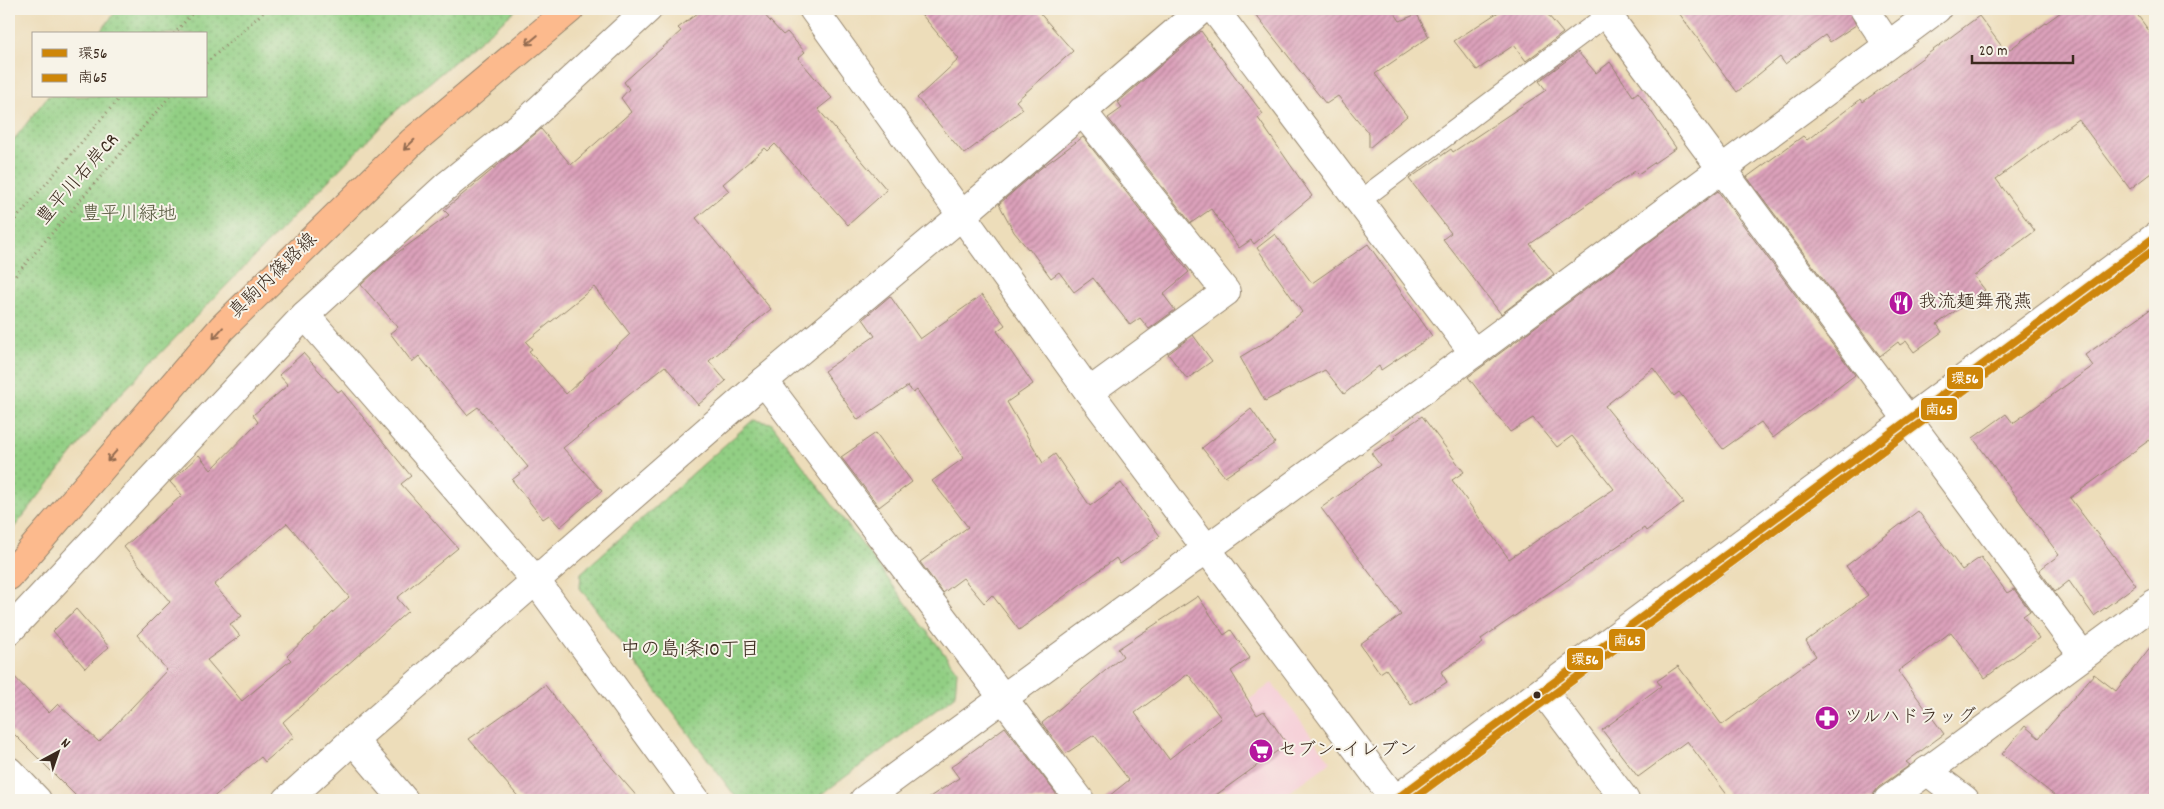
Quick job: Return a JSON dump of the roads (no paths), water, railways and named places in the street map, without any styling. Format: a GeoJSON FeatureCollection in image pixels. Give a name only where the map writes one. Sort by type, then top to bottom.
{"type":"FeatureCollection","features":[{"type":"Feature","properties":{"kind":"main road","name":"真駒内篠路線"},"geometry":{"type":"LineString","coordinates":[[9,576],[222,328],[412,142],[570,9]]}},
{"type":"Feature","properties":{"kind":"street"},"geometry":{"type":"LineString","coordinates":[[9,631],[305,315],[445,187],[529,119],[648,9]]}},
{"type":"Feature","properties":{"kind":"street"},"geometry":{"type":"LineString","coordinates":[[813,9],[1089,392],[1395,800],[2155,237]]}},
{"type":"Feature","properties":{"kind":"street"},"geometry":{"type":"LineString","coordinates":[[287,800],[353,740],[764,381],[961,216],[1202,9]]}},
{"type":"Feature","properties":{"kind":"street"},"geometry":{"type":"LineString","coordinates":[[1214,9],[1474,354]]}},
{"type":"Feature","properties":{"kind":"street"},"geometry":{"type":"LineString","coordinates":[[1864,9],[1888,45]]}},
{"type":"Feature","properties":{"kind":"street"},"geometry":{"type":"LineString","coordinates":[[864,800],[1474,354],[1721,168],[1937,9]]}},
{"type":"Feature","properties":{"kind":"street"},"geometry":{"type":"LineString","coordinates":[[1605,12],[2083,656]]}},
{"type":"Feature","properties":{"kind":"street"},"geometry":{"type":"LineString","coordinates":[[1082,111],[1226,292],[1089,392]]}},
{"type":"Feature","properties":{"kind":"street"},"geometry":{"type":"LineString","coordinates":[[305,315],[536,581],[696,800]]}},
{"type":"Feature","properties":{"kind":"street"},"geometry":{"type":"LineString","coordinates":[[764,381],[1080,800]]}},
{"type":"Feature","properties":{"kind":"street"},"geometry":{"type":"LineString","coordinates":[[1888,800],[2083,656],[2150,616]]}},
{"type":"Feature","properties":{"kind":"street"},"geometry":{"type":"LineString","coordinates":[[1543,691],[1625,800]]}},
{"type":"Feature","properties":{"kind":"street"},"geometry":{"type":"LineString","coordinates":[[353,740],[404,800]]}},
{"type":"Feature","properties":{"kind":"street"},"geometry":{"type":"LineString","coordinates":[[1928,770],[1965,800]]}},
{"type":"Feature","properties":{"kind":"street"},"geometry":{"type":"LineString","coordinates":[[9,771],[37,800]]}},
{"type":"Feature","properties":{"kind":"lane"},"geometry":{"type":"LineString","coordinates":[[1358,202],[1605,12]]}},
{"type":"Feature","properties":{"kind":"place","name":"我流麺舞飛燕"},"geometry":{"type":"Point","coordinates":[1901,303]}},
{"type":"Feature","properties":{"kind":"place","name":"ツルハドラッグ"},"geometry":{"type":"Point","coordinates":[1827,718]}},
{"type":"Feature","properties":{"kind":"place","name":"セブン-イレブン"},"geometry":{"type":"Point","coordinates":[1261,751]}},
{"type":"Feature","properties":{"kind":"district","name":"中の島1条10丁目"},"geometry":{"type":"Point","coordinates":[690,651]}},
{"type":"Feature","properties":{"kind":"park label","name":"豊平川緑地"},"geometry":{"type":"Point","coordinates":[129,215]}}]}
